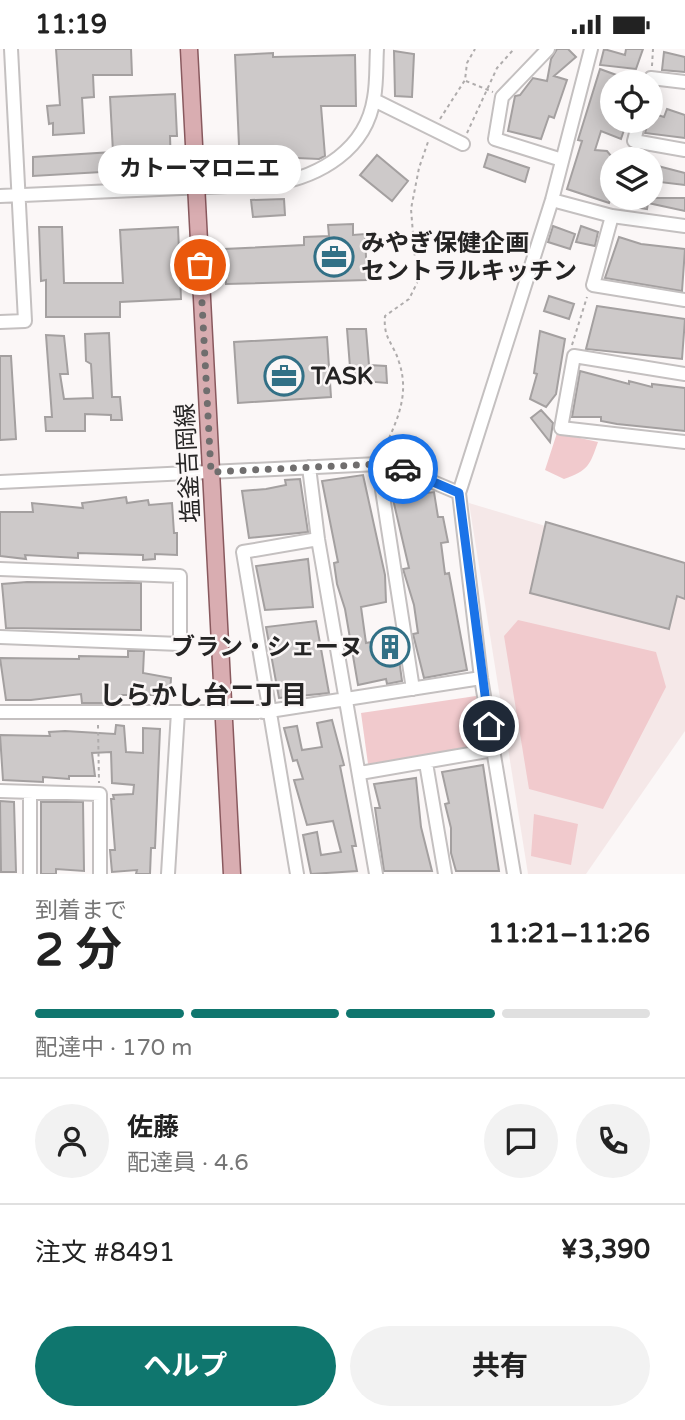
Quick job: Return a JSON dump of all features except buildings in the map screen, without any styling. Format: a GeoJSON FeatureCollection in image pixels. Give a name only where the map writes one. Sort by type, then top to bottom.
{"type":"FeatureCollection","features":[{"type":"Feature","properties":{"kind":"main road","name":"塩釜吉岡線"},"geometry":{"type":"LineString","coordinates":[[189,49],[232,874]]}},
{"type":"Feature","properties":{"kind":"street"},"geometry":{"type":"LineString","coordinates":[[0,322],[25,321],[11,49]]}},
{"type":"Feature","properties":{"kind":"street"},"geometry":{"type":"LineString","coordinates":[[0,197],[274,184],[319,171],[348,151],[362,131],[374,100],[377,49]]}},
{"type":"Feature","properties":{"kind":"street"},"geometry":{"type":"LineString","coordinates":[[548,49],[505,94],[495,139],[562,160]]}},
{"type":"Feature","properties":{"kind":"street"},"geometry":{"type":"LineString","coordinates":[[514,874],[481,678],[459,493],[552,200],[591,49]]}},
{"type":"Feature","properties":{"kind":"street"},"geometry":{"type":"LineString","coordinates":[[663,81],[685,82]]}},
{"type":"Feature","properties":{"kind":"street"},"geometry":{"type":"LineString","coordinates":[[374,100],[463,144]]}},
{"type":"Feature","properties":{"kind":"street"},"geometry":{"type":"LineString","coordinates":[[636,133],[634,141],[685,149]]}},
{"type":"Feature","properties":{"kind":"street"},"geometry":{"type":"LineString","coordinates":[[552,200],[611,216],[685,226]]}},
{"type":"Feature","properties":{"kind":"street"},"geometry":{"type":"LineString","coordinates":[[611,216],[593,285],[685,300]]}},
{"type":"Feature","properties":{"kind":"street"},"geometry":{"type":"LineString","coordinates":[[685,374],[574,356],[561,428],[685,442]]}},
{"type":"Feature","properties":{"kind":"street"},"geometry":{"type":"LineString","coordinates":[[380,458],[413,689]]}},
{"type":"Feature","properties":{"kind":"street"},"geometry":{"type":"LineString","coordinates":[[0,482],[309,467],[380,458],[459,493]]}},
{"type":"Feature","properties":{"kind":"street"},"geometry":{"type":"LineString","coordinates":[[309,467],[318,540],[376,874]]}},
{"type":"Feature","properties":{"kind":"street"},"geometry":{"type":"LineString","coordinates":[[297,874],[264,712],[243,552],[318,540]]}},
{"type":"Feature","properties":{"kind":"street"},"geometry":{"type":"LineString","coordinates":[[0,569],[180,576],[180,644],[0,638]]}},
{"type":"Feature","properties":{"kind":"street"},"geometry":{"type":"LineString","coordinates":[[0,712],[264,712],[481,678]]}},
{"type":"Feature","properties":{"kind":"street"},"geometry":{"type":"LineString","coordinates":[[168,874],[182,712]]}},
{"type":"Feature","properties":{"kind":"street"},"geometry":{"type":"LineString","coordinates":[[360,772],[493,750]]}},
{"type":"Feature","properties":{"kind":"street"},"geometry":{"type":"LineString","coordinates":[[426,763],[444,874]]}},
{"type":"Feature","properties":{"kind":"street"},"geometry":{"type":"LineString","coordinates":[[0,791],[100,794],[100,874]]}},
{"type":"Feature","properties":{"kind":"street"},"geometry":{"type":"LineString","coordinates":[[30,794],[30,874]]}},
{"type":"Feature","properties":{"kind":"path"},"geometry":{"type":"LineString","coordinates":[[380,458],[400,415],[405,385],[399,360],[383,332],[385,316],[409,299],[417,283],[411,208],[419,168],[434,129],[465,80],[467,63],[475,49]]}},
{"type":"Feature","properties":{"kind":"path"},"geometry":{"type":"LineString","coordinates":[[463,144],[485,90],[497,68],[514,49]]}},
{"type":"Feature","properties":{"kind":"path"},"geometry":{"type":"LineString","coordinates":[[651,70],[653,49]]}},
{"type":"Feature","properties":{"kind":"path"},"geometry":{"type":"LineString","coordinates":[[465,80],[485,90],[505,94]]}},
{"type":"Feature","properties":{"kind":"path"},"geometry":{"type":"LineString","coordinates":[[574,356],[572,345],[593,285]]}},
{"type":"Feature","properties":{"kind":"path"},"geometry":{"type":"LineString","coordinates":[[98,712],[100,794]]}},
{"type":"Feature","properties":{"kind":"shaded area"},"geometry":{"type":"Polygon","coordinates":[[[557,433],[598,442],[587,466],[564,479],[545,470],[557,433]]]}},
{"type":"Feature","properties":{"kind":"shaded area"},"geometry":{"type":"Polygon","coordinates":[[[469,503],[685,568],[685,731],[586,874],[528,874],[469,503]]]}},
{"type":"Feature","properties":{"kind":"shaded area"},"geometry":{"type":"Polygon","coordinates":[[[518,620],[656,652],[666,687],[603,809],[529,789],[504,636],[518,620]]]}},
{"type":"Feature","properties":{"kind":"shaded area"},"geometry":{"type":"Polygon","coordinates":[[[476,696],[484,739],[478,746],[368,764],[361,713],[476,696]]]}},
{"type":"Feature","properties":{"kind":"shaded area"},"geometry":{"type":"Polygon","coordinates":[[[534,814],[578,824],[571,865],[531,856],[534,814]]]}},
{"type":"Feature","properties":{"kind":"way so far"},"geometry":{"type":"LineString","coordinates":[[200,265],[211,472],[378,464],[403,469]]}},
{"type":"Feature","properties":{"kind":"place","name":"みやぎ保健企画 セントラルキッチン"},"geometry":{"type":"Point","coordinates":[334,257]}},
{"type":"Feature","properties":{"kind":"place","name":"カトーマロニエ"},"geometry":{"type":"Point","coordinates":[200,265]}},
{"type":"Feature","properties":{"kind":"place","name":"TASK"},"geometry":{"type":"Point","coordinates":[284,376]}},
{"type":"Feature","properties":{"kind":"place","name":"ブラン・シェーヌ"},"geometry":{"type":"Point","coordinates":[390,647]}},
{"type":"Feature","properties":{"kind":"district","name":"しらかし台二丁目"},"geometry":{"type":"Point","coordinates":[203,695]}},
{"type":"Feature","properties":{"kind":"route"},"geometry":{"type":"LineString","coordinates":[[403,469],[459,493],[489,726]]}}]}
